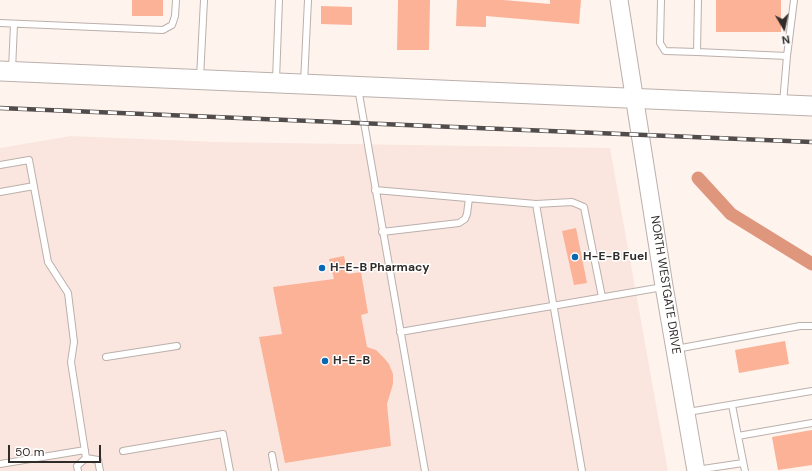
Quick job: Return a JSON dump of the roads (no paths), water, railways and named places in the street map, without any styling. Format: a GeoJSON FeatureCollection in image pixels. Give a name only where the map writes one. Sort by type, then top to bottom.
{"type":"FeatureCollection","features":[{"type":"Feature","properties":{"kind":"main road"},"geometry":{"type":"LineString","coordinates":[[6,71],[812,106]]}},
{"type":"Feature","properties":{"kind":"street","name":"NORTH WESTGATE DRIVE"},"geometry":{"type":"LineString","coordinates":[[619,0],[695,471]]}},
{"type":"Feature","properties":{"kind":"lane"},"geometry":{"type":"LineString","coordinates":[[0,23],[164,30],[172,24],[175,16],[176,0]]}},
{"type":"Feature","properties":{"kind":"lane"},"geometry":{"type":"LineString","coordinates":[[200,80],[204,0]]}},
{"type":"Feature","properties":{"kind":"lane"},"geometry":{"type":"LineString","coordinates":[[276,83],[279,0]]}},
{"type":"Feature","properties":{"kind":"lane"},"geometry":{"type":"LineString","coordinates":[[304,84],[308,0]]}},
{"type":"Feature","properties":{"kind":"lane"},"geometry":{"type":"LineString","coordinates":[[661,0],[660,43],[665,51],[787,56]]}},
{"type":"Feature","properties":{"kind":"lane"},"geometry":{"type":"LineString","coordinates":[[696,52],[698,0]]}},
{"type":"Feature","properties":{"kind":"lane"},"geometry":{"type":"LineString","coordinates":[[782,105],[793,1]]}},
{"type":"Feature","properties":{"kind":"lane"},"geometry":{"type":"LineString","coordinates":[[6,71],[14,24]]}},
{"type":"Feature","properties":{"kind":"lane"},"geometry":{"type":"LineString","coordinates":[[357,87],[425,471]]}},
{"type":"Feature","properties":{"kind":"lane"},"geometry":{"type":"LineString","coordinates":[[0,165],[29,160],[48,262],[68,293],[74,342],[71,362],[86,458]]}},
{"type":"Feature","properties":{"kind":"lane"},"geometry":{"type":"LineString","coordinates":[[0,192],[34,186]]}},
{"type":"Feature","properties":{"kind":"lane"},"geometry":{"type":"LineString","coordinates":[[375,190],[536,204],[572,202],[584,207],[602,297]]}},
{"type":"Feature","properties":{"kind":"lane"},"geometry":{"type":"LineString","coordinates":[[382,232],[459,223],[465,219],[467,214],[469,198]]}},
{"type":"Feature","properties":{"kind":"lane"},"geometry":{"type":"LineString","coordinates":[[536,204],[582,471]]}},
{"type":"Feature","properties":{"kind":"lane"},"geometry":{"type":"LineString","coordinates":[[400,332],[664,286]]}},
{"type":"Feature","properties":{"kind":"lane"},"geometry":{"type":"LineString","coordinates":[[675,349],[800,326],[812,326]]}},
{"type":"Feature","properties":{"kind":"lane"},"geometry":{"type":"LineString","coordinates":[[106,357],[177,346]]}},
{"type":"Feature","properties":{"kind":"lane"},"geometry":{"type":"LineString","coordinates":[[686,413],[812,391]]}},
{"type":"Feature","properties":{"kind":"lane"},"geometry":{"type":"LineString","coordinates":[[732,405],[745,471]]}},
{"type":"Feature","properties":{"kind":"lane"},"geometry":{"type":"LineString","coordinates":[[738,436],[812,423]]}},
{"type":"Feature","properties":{"kind":"lane"},"geometry":{"type":"LineString","coordinates":[[123,451],[223,434],[230,471]]}},
{"type":"Feature","properties":{"kind":"lane"},"geometry":{"type":"LineString","coordinates":[[0,464],[85,450]]}},
{"type":"Feature","properties":{"kind":"lane"},"geometry":{"type":"LineString","coordinates":[[272,455],[275,471]]}},
{"type":"Feature","properties":{"kind":"lane"},"geometry":{"type":"LineString","coordinates":[[78,471],[77,466],[86,458]]}},
{"type":"Feature","properties":{"kind":"lane"},"geometry":{"type":"LineString","coordinates":[[86,458],[98,460],[100,471]]}},
{"type":"Feature","properties":{"kind":"lane"},"geometry":{"type":"LineString","coordinates":[[695,471],[743,462]]}},
{"type":"Feature","properties":{"kind":"waterway"},"geometry":{"type":"LineString","coordinates":[[698,178],[731,214],[812,264]]}},
{"type":"Feature","properties":{"kind":"railway"},"geometry":{"type":"LineString","coordinates":[[0,108],[812,142]]}},
{"type":"Feature","properties":{"kind":"place","name":"H-E-B Fuel"},"geometry":{"type":"Point","coordinates":[575,257]}},
{"type":"Feature","properties":{"kind":"place","name":"H-E-B Pharmacy"},"geometry":{"type":"Point","coordinates":[322,268]}},
{"type":"Feature","properties":{"kind":"place","name":"H-E-B"},"geometry":{"type":"Point","coordinates":[325,361]}}]}
